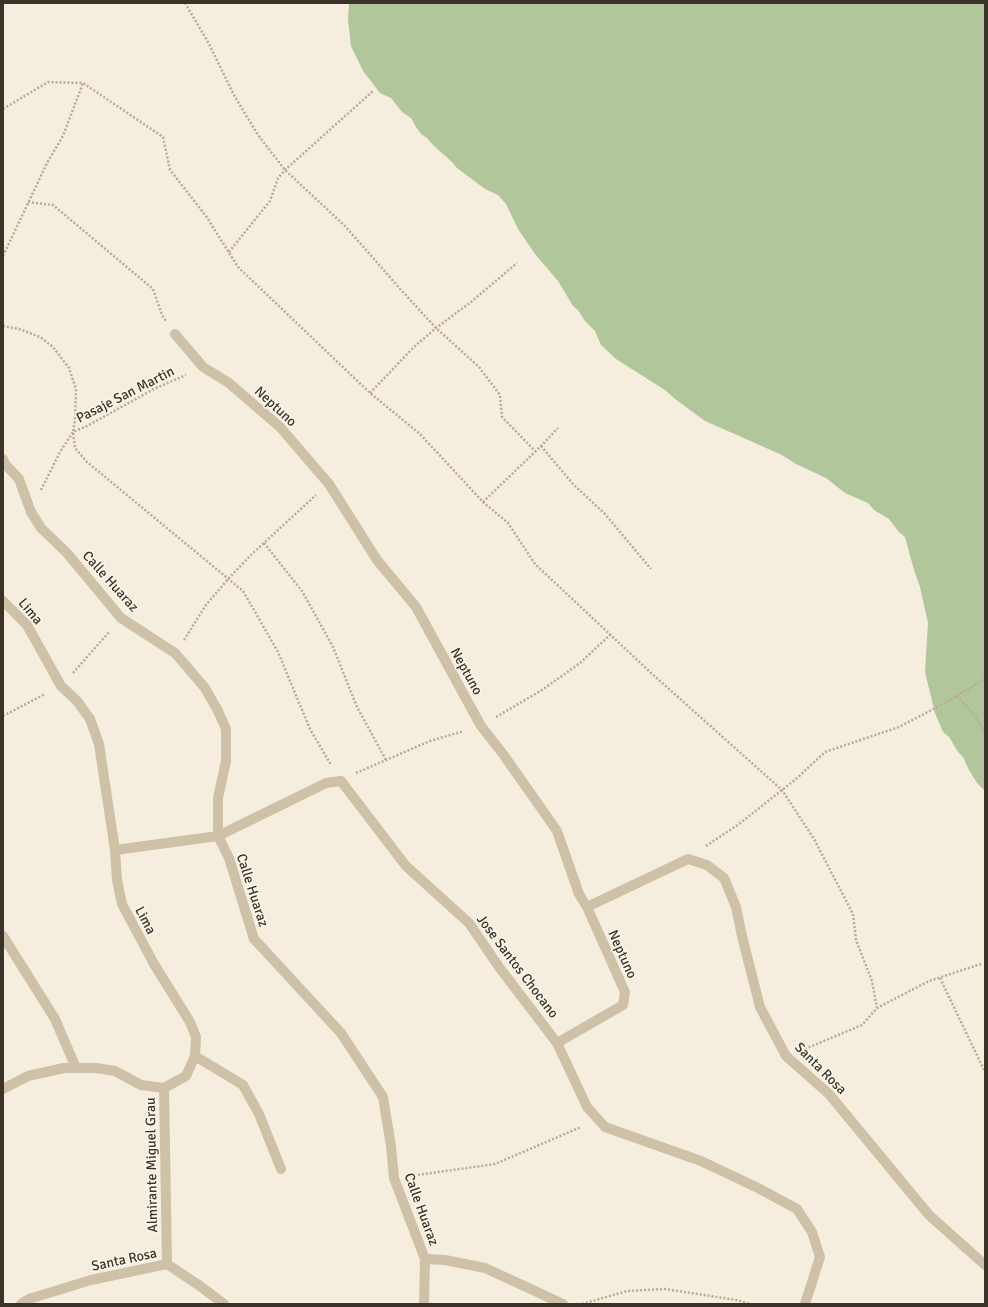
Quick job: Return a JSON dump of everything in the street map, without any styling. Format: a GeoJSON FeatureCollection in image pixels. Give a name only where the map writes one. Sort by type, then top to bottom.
{"type":"FeatureCollection","features":[{"type":"Feature","properties":{"kind":"street","name":"Neptuno"},"geometry":{"type":"LineString","coordinates":[[175,334],[203,367],[229,383],[280,427],[329,484],[377,560],[416,607],[481,726],[503,754],[557,831],[579,894],[587,907],[625,992],[623,1005],[557,1042]]}},
{"type":"Feature","properties":{"kind":"street","name":"Calle Huaraz"},"geometry":{"type":"LineString","coordinates":[[3,459],[5,464],[19,479],[31,512],[41,528],[67,553],[121,618],[175,653],[205,688],[226,729],[226,761],[218,798],[218,836],[229,858],[254,939],[341,1033],[383,1097],[391,1146],[394,1178],[425,1259],[424,1304]]}},
{"type":"Feature","properties":{"kind":"street","name":"Lima"},"geometry":{"type":"LineString","coordinates":[[3,601],[27,625],[61,686],[77,701],[90,719],[99,744],[115,850],[117,880],[122,904],[154,964],[190,1022],[196,1037],[195,1056],[186,1076],[164,1088]]}},
{"type":"Feature","properties":{"kind":"street"},"geometry":{"type":"LineString","coordinates":[[115,850],[218,836],[326,783],[341,781]]}},
{"type":"Feature","properties":{"kind":"street","name":"Jose Santos Chocano"},"geometry":{"type":"LineString","coordinates":[[341,781],[406,866],[469,922],[499,967],[557,1042],[587,1107],[606,1127],[701,1161],[758,1188],[797,1209],[812,1232],[820,1257],[805,1304]]}},
{"type":"Feature","properties":{"kind":"street"},"geometry":{"type":"LineString","coordinates":[[587,907],[688,859]]}},
{"type":"Feature","properties":{"kind":"street","name":"Santa Rosa"},"geometry":{"type":"LineString","coordinates":[[688,859],[707,865],[724,878],[736,907],[760,1007],[786,1056],[828,1094],[930,1216],[985,1265]]}},
{"type":"Feature","properties":{"kind":"street"},"geometry":{"type":"LineString","coordinates":[[3,936],[55,1019],[76,1068]]}},
{"type":"Feature","properties":{"kind":"street"},"geometry":{"type":"LineString","coordinates":[[195,1056],[243,1085],[259,1114],[281,1168]]}},
{"type":"Feature","properties":{"kind":"street"},"geometry":{"type":"LineString","coordinates":[[3,1089],[28,1076],[64,1068],[96,1068],[115,1071],[141,1085],[164,1088]]}},
{"type":"Feature","properties":{"kind":"street","name":"Almirante Miguel Grau"},"geometry":{"type":"LineString","coordinates":[[164,1088],[167,1264]]}},
{"type":"Feature","properties":{"kind":"street"},"geometry":{"type":"LineString","coordinates":[[425,1259],[445,1260],[485,1268],[563,1304]]}},
{"type":"Feature","properties":{"kind":"street","name":"Santa Rosa"},"geometry":{"type":"LineString","coordinates":[[21,1304],[30,1299],[91,1280],[167,1264],[224,1304]]}},
{"type":"Feature","properties":{"kind":"path"},"geometry":{"type":"LineString","coordinates":[[185,3],[208,42],[238,103],[258,136],[285,170],[345,226],[436,328],[480,367],[500,395],[502,417],[535,451]]}},
{"type":"Feature","properties":{"kind":"path"},"geometry":{"type":"LineString","coordinates":[[3,109],[48,82],[83,83],[163,138],[170,170],[206,216],[238,267],[370,393],[420,434],[483,502],[508,523],[535,564],[650,672],[782,790],[814,839],[853,914],[856,940],[872,980],[877,1008]]}},
{"type":"Feature","properties":{"kind":"path"},"geometry":{"type":"LineString","coordinates":[[3,256],[47,162],[63,136],[83,83]]}},
{"type":"Feature","properties":{"kind":"path"},"geometry":{"type":"LineString","coordinates":[[229,252],[270,201],[278,178],[285,170],[373,91]]}},
{"type":"Feature","properties":{"kind":"path"},"geometry":{"type":"LineString","coordinates":[[28,202],[53,205],[153,289],[162,315],[175,334]]}},
{"type":"Feature","properties":{"kind":"path"},"geometry":{"type":"LineString","coordinates":[[370,393],[414,347],[517,263]]}},
{"type":"Feature","properties":{"kind":"path"},"geometry":{"type":"LineString","coordinates":[[3,326],[19,329],[40,337],[53,347],[69,368],[76,389],[75,420],[72,432],[75,448],[87,462],[243,591],[278,652],[310,729],[341,781]]}},
{"type":"Feature","properties":{"kind":"path","name":"Pasaje San Martin"},"geometry":{"type":"LineString","coordinates":[[31,512],[60,452],[72,432],[87,426],[154,390],[203,367]]}},
{"type":"Feature","properties":{"kind":"path"},"geometry":{"type":"LineString","coordinates":[[483,502],[558,428]]}},
{"type":"Feature","properties":{"kind":"path"},"geometry":{"type":"LineString","coordinates":[[541,446],[573,484],[605,514],[651,569]]}},
{"type":"Feature","properties":{"kind":"path"},"geometry":{"type":"LineString","coordinates":[[175,653],[206,605],[229,578],[264,542],[329,484]]}},
{"type":"Feature","properties":{"kind":"path"},"geometry":{"type":"LineString","coordinates":[[264,542],[302,591],[333,648],[357,707],[386,760]]}},
{"type":"Feature","properties":{"kind":"path"},"geometry":{"type":"LineString","coordinates":[[3,716],[61,686],[121,618]]}},
{"type":"Feature","properties":{"kind":"path"},"geometry":{"type":"LineString","coordinates":[[688,859],[739,824],[796,779],[825,752],[899,727],[984,680],[985,676]]}},
{"type":"Feature","properties":{"kind":"path"},"geometry":{"type":"LineString","coordinates":[[957,696],[976,717],[985,733]]}},
{"type":"Feature","properties":{"kind":"path"},"geometry":{"type":"LineString","coordinates":[[786,1056],[862,1025],[877,1008],[929,981],[981,964]]}},
{"type":"Feature","properties":{"kind":"path"},"geometry":{"type":"LineString","coordinates":[[940,978],[985,1072]]}},
{"type":"Feature","properties":{"kind":"path"},"geometry":{"type":"LineString","coordinates":[[394,1178],[495,1164],[598,1119]]}},
{"type":"Feature","properties":{"kind":"path"},"geometry":{"type":"LineString","coordinates":[[582,1304],[627,1291],[665,1289],[736,1300],[750,1304]]}},
{"type":"Feature","properties":{"kind":"green space"},"geometry":{"type":"Polygon","coordinates":[[[349,3],[985,3],[985,791],[977,783],[963,757],[958,752],[949,737],[943,732],[935,713],[925,672],[928,623],[920,587],[905,537],[889,519],[874,510],[868,503],[845,493],[826,478],[796,464],[782,455],[705,421],[665,390],[616,359],[601,345],[595,331],[573,306],[558,281],[535,254],[518,229],[506,204],[498,195],[485,189],[457,168],[427,138],[421,134],[411,118],[402,112],[391,98],[380,93],[363,71],[351,46],[348,20],[349,3]]]}}]}
